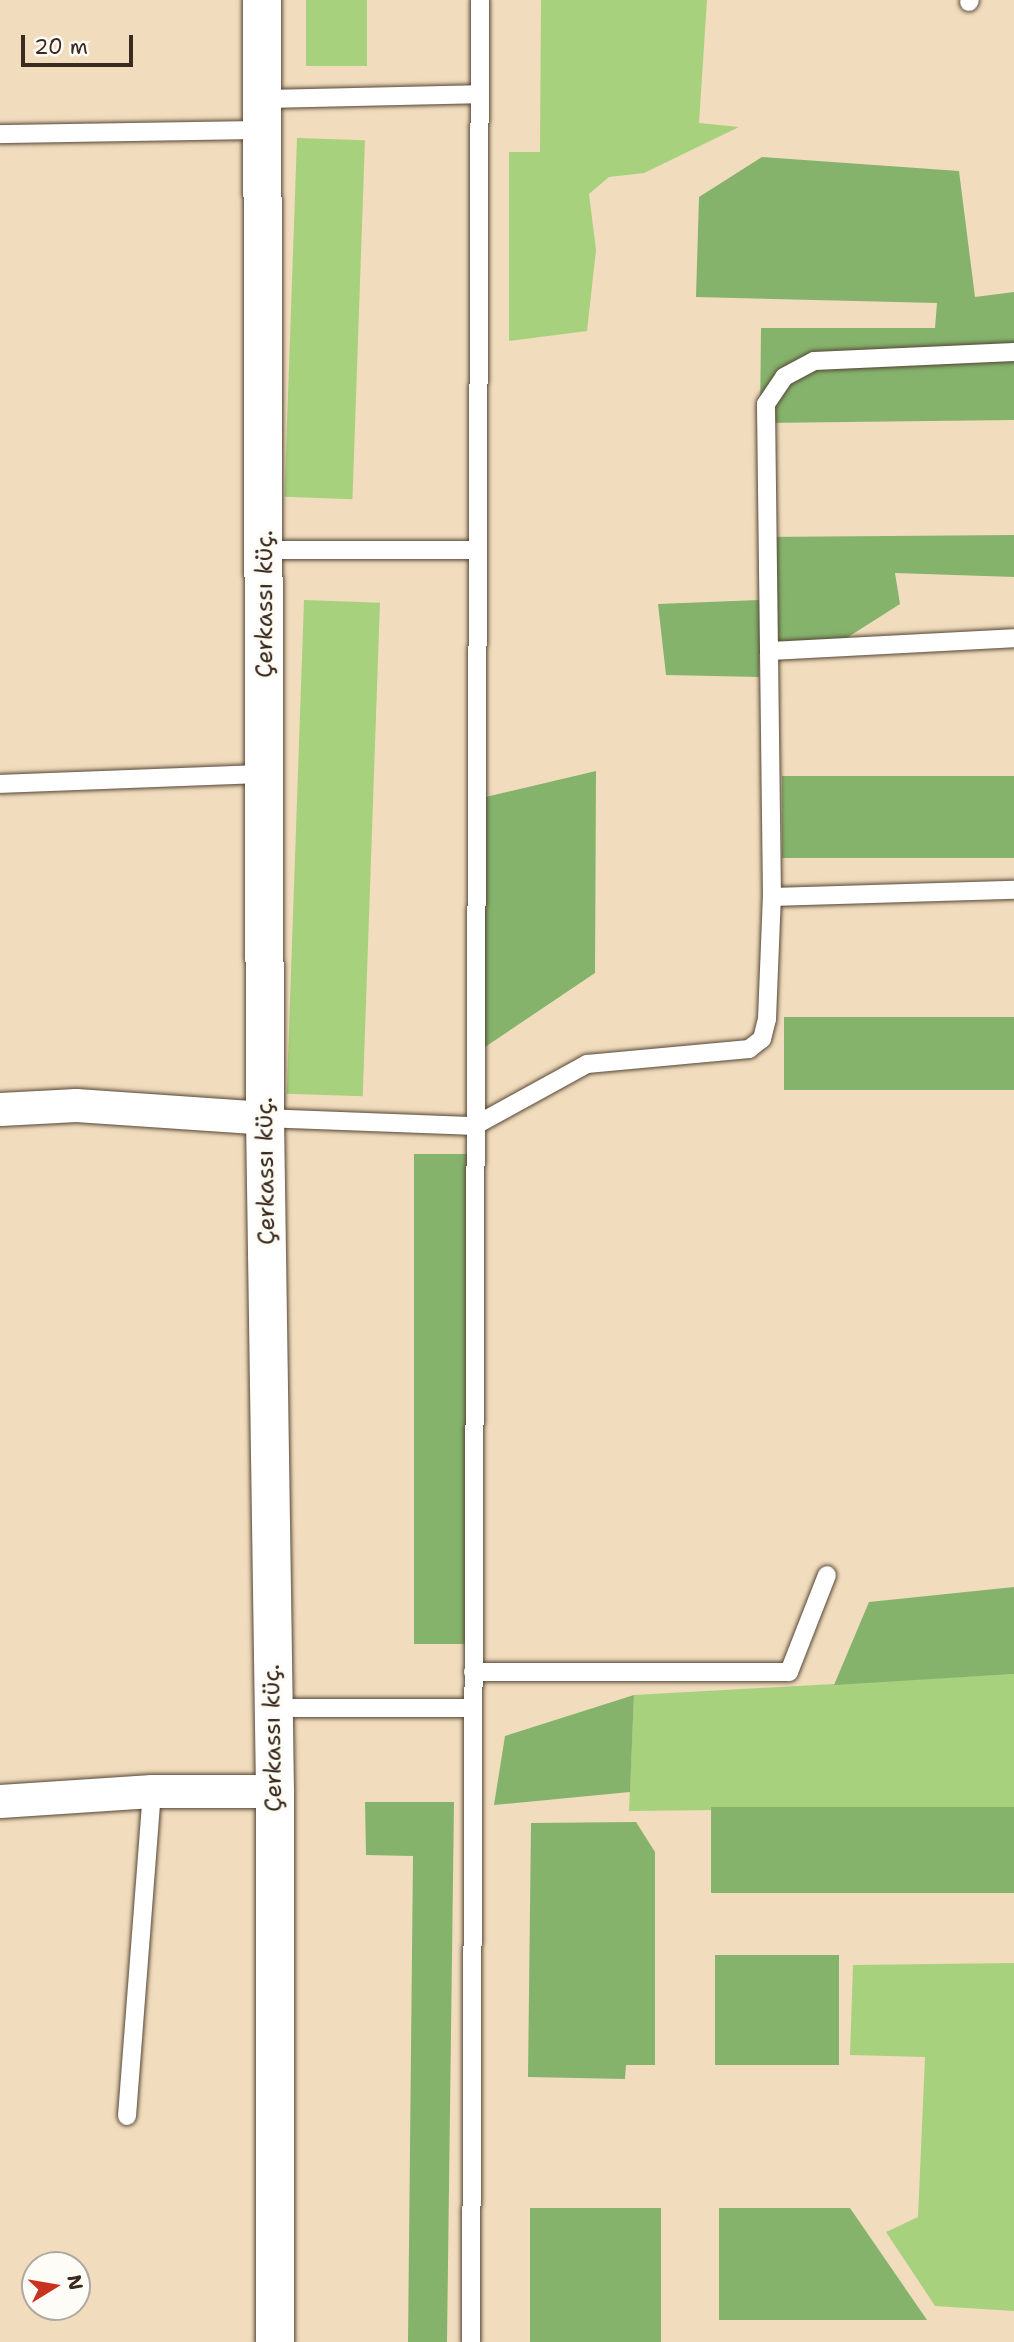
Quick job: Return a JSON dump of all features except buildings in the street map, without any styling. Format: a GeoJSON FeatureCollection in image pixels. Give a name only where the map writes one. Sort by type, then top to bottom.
{"type":"FeatureCollection","features":[{"type":"Feature","properties":{"kind":"street","name":"Çerkassı küç."},"geometry":{"type":"LineString","coordinates":[[262,0],[265,1118],[275,1791],[275,2342]]}},
{"type":"Feature","properties":{"kind":"street"},"geometry":{"type":"LineString","coordinates":[[0,1109],[76,1105],[265,1118]]}},
{"type":"Feature","properties":{"kind":"street"},"geometry":{"type":"LineString","coordinates":[[0,1801],[152,1791],[275,1791]]}},
{"type":"Feature","properties":{"kind":"lane"},"geometry":{"type":"LineString","coordinates":[[471,2342],[480,0]]}},
{"type":"Feature","properties":{"kind":"lane"},"geometry":{"type":"LineString","coordinates":[[0,134],[479,94]]}},
{"type":"Feature","properties":{"kind":"lane"},"geometry":{"type":"LineString","coordinates":[[265,1118],[474,1126],[587,1064],[749,1049],[762,1039],[772,897],[766,404],[783,377],[814,361],[1014,352]]}},
{"type":"Feature","properties":{"kind":"lane"},"geometry":{"type":"LineString","coordinates":[[265,550],[477,550]]}},
{"type":"Feature","properties":{"kind":"lane"},"geometry":{"type":"LineString","coordinates":[[771,651],[1014,638]]}},
{"type":"Feature","properties":{"kind":"lane"},"geometry":{"type":"LineString","coordinates":[[0,783],[265,774]]}},
{"type":"Feature","properties":{"kind":"lane"},"geometry":{"type":"LineString","coordinates":[[772,897],[1014,890]]}},
{"type":"Feature","properties":{"kind":"lane"},"geometry":{"type":"LineString","coordinates":[[473,1672],[789,1672],[827,1575]]}},
{"type":"Feature","properties":{"kind":"lane"},"geometry":{"type":"LineString","coordinates":[[273,1708],[473,1708]]}},
{"type":"Feature","properties":{"kind":"lane"},"geometry":{"type":"LineString","coordinates":[[127,2116],[152,1791]]}},
{"type":"Feature","properties":{"kind":"green space"},"geometry":{"type":"Polygon","coordinates":[[[306,0],[367,0],[367,66],[306,66],[306,0]]]}},
{"type":"Feature","properties":{"kind":"green space"},"geometry":{"type":"Polygon","coordinates":[[[541,0],[707,0],[699,123],[739,127],[644,173],[609,177],[589,194],[596,250],[587,331],[509,341],[509,152],[540,152],[541,0]]]}},
{"type":"Feature","properties":{"kind":"green space"},"geometry":{"type":"Polygon","coordinates":[[[297,138],[365,140],[352,499],[284,497],[297,138]]]}},
{"type":"Feature","properties":{"kind":"green space"},"geometry":{"type":"Polygon","coordinates":[[[762,157],[959,171],[975,297],[1014,292],[1014,420],[760,423],[761,328],[935,328],[937,303],[696,297],[699,197],[762,157]]]}},
{"type":"Feature","properties":{"kind":"green space"},"geometry":{"type":"Polygon","coordinates":[[[1014,535],[1014,577],[895,573],[900,604],[823,653],[759,654],[759,677],[666,675],[658,604],[759,600],[760,537],[1014,535]]]}},
{"type":"Feature","properties":{"kind":"green space"},"geometry":{"type":"Polygon","coordinates":[[[304,600],[380,603],[363,1096],[287,1094],[304,600]]]}},
{"type":"Feature","properties":{"kind":"green space"},"geometry":{"type":"Polygon","coordinates":[[[596,771],[595,973],[476,1053],[477,799],[596,771]]]}},
{"type":"Feature","properties":{"kind":"green space"},"geometry":{"type":"Polygon","coordinates":[[[782,776],[1014,776],[1014,858],[782,858],[782,776]]]}},
{"type":"Feature","properties":{"kind":"green space"},"geometry":{"type":"Polygon","coordinates":[[[784,1017],[1014,1017],[1014,1090],[784,1090],[784,1017]]]}},
{"type":"Feature","properties":{"kind":"green space"},"geometry":{"type":"Polygon","coordinates":[[[414,1154],[476,1154],[476,1644],[414,1644],[414,1154]]]}},
{"type":"Feature","properties":{"kind":"green space"},"geometry":{"type":"Polygon","coordinates":[[[1014,1587],[1014,1674],[834,1685],[869,1602],[1014,1587]]]}},
{"type":"Feature","properties":{"kind":"green space"},"geometry":{"type":"Polygon","coordinates":[[[1014,1674],[1014,1807],[629,1811],[634,1695],[1014,1674]]]}},
{"type":"Feature","properties":{"kind":"green space"},"geometry":{"type":"Polygon","coordinates":[[[634,1695],[630,1792],[494,1805],[505,1736],[634,1695]]]}},
{"type":"Feature","properties":{"kind":"green space"},"geometry":{"type":"Polygon","coordinates":[[[365,1802],[454,1802],[447,2342],[408,2342],[413,1856],[366,1855],[365,1802]]]}},
{"type":"Feature","properties":{"kind":"green space"},"geometry":{"type":"Polygon","coordinates":[[[711,1807],[1014,1807],[1014,1893],[711,1893],[711,1807]]]}},
{"type":"Feature","properties":{"kind":"green space"},"geometry":{"type":"Polygon","coordinates":[[[636,1822],[655,1852],[655,2065],[626,2065],[625,2079],[528,2077],[531,1823],[636,1822]]]}},
{"type":"Feature","properties":{"kind":"green space"},"geometry":{"type":"Polygon","coordinates":[[[715,1955],[839,1955],[839,2065],[715,2065],[715,1955]]]}},
{"type":"Feature","properties":{"kind":"green space"},"geometry":{"type":"Polygon","coordinates":[[[1014,1963],[1014,2311],[935,2306],[886,2232],[918,2217],[925,2057],[850,2055],[853,1965],[1014,1963]]]}},
{"type":"Feature","properties":{"kind":"green space"},"geometry":{"type":"Polygon","coordinates":[[[530,2208],[661,2208],[661,2342],[530,2342],[530,2208]]]}},
{"type":"Feature","properties":{"kind":"green space"},"geometry":{"type":"Polygon","coordinates":[[[719,2208],[850,2208],[927,2320],[719,2320],[719,2208]]]}}]}
